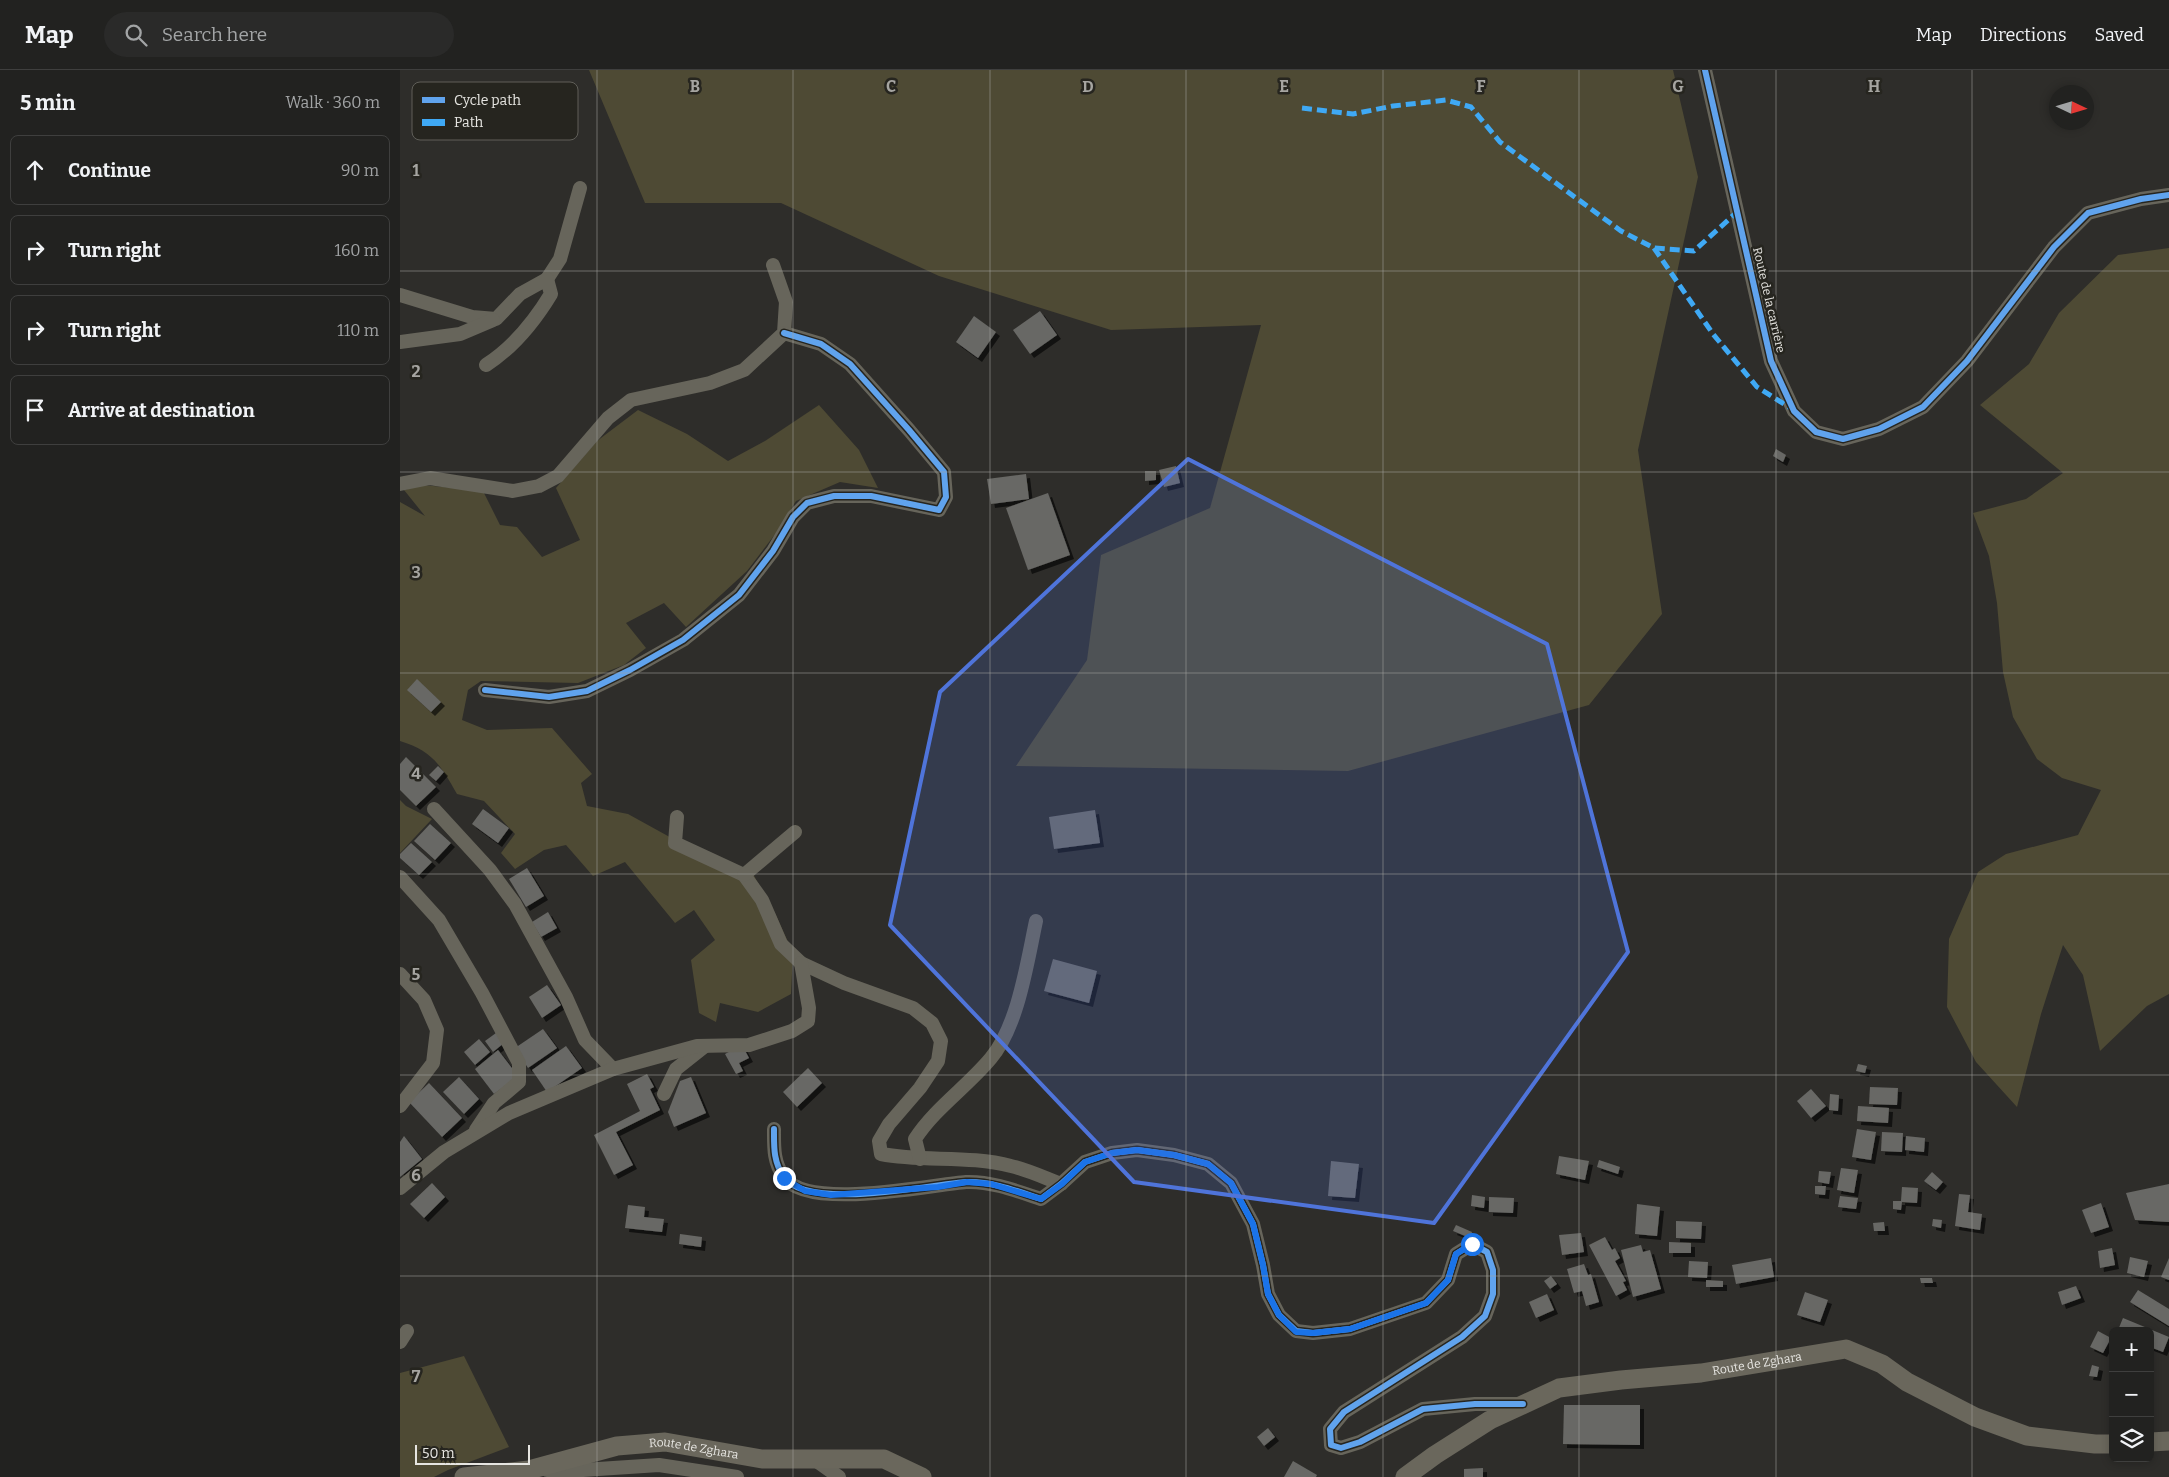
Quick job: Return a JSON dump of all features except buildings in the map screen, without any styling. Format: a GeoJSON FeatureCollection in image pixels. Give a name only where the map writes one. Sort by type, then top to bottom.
{"type":"FeatureCollection","features":[{"type":"Feature","properties":{"kind":"street","name":"Route de la carrière"},"geometry":{"type":"LineString","coordinates":[[1705,70],[1771,361],[1794,411],[1816,432],[1843,439],[1879,429],[1923,407],[1967,361],[2054,246],[2088,213],[2140,199],[2169,195]]}},
{"type":"Feature","properties":{"kind":"street"},"geometry":{"type":"LineString","coordinates":[[400,342],[460,334],[496,319],[520,294],[547,278],[560,259],[580,188]]}},
{"type":"Feature","properties":{"kind":"street"},"geometry":{"type":"LineString","coordinates":[[400,484],[430,478],[513,491],[539,486],[558,476],[608,418],[631,400],[710,383],[744,370],[784,333],[786,302],[773,266]]}},
{"type":"Feature","properties":{"kind":"street"},"geometry":{"type":"LineString","coordinates":[[486,365],[505,353],[538,316],[550,294],[547,278]]}},
{"type":"Feature","properties":{"kind":"street"},"geometry":{"type":"LineString","coordinates":[[400,295],[472,318],[496,319]]}},
{"type":"Feature","properties":{"kind":"street"},"geometry":{"type":"LineString","coordinates":[[485,690],[549,697],[587,691],[630,670],[683,640],[739,595],[773,551],[793,517],[807,503],[834,496],[872,496],[939,510],[946,497],[944,472],[909,430],[850,364],[820,344],[784,333]]}},
{"type":"Feature","properties":{"kind":"street"},"geometry":{"type":"LineString","coordinates":[[434,809],[490,870],[515,904],[566,997],[585,1040],[613,1069]]}},
{"type":"Feature","properties":{"kind":"street"},"geometry":{"type":"LineString","coordinates":[[677,817],[675,843],[744,875],[762,900],[781,944],[801,963],[844,983],[913,1008],[932,1023],[941,1041],[938,1061],[920,1088],[889,1124],[879,1141],[881,1154],[920,1159],[970,1160],[1010,1165],[1062,1184]]}},
{"type":"Feature","properties":{"kind":"street"},"geometry":{"type":"LineString","coordinates":[[744,875],[795,832]]}},
{"type":"Feature","properties":{"kind":"street"},"geometry":{"type":"LineString","coordinates":[[400,877],[438,920],[482,994],[519,1062],[519,1082],[494,1103],[474,1134]]}},
{"type":"Feature","properties":{"kind":"street"},"geometry":{"type":"LineString","coordinates":[[920,1159],[915,1139],[924,1124],[991,1058],[1008,1030],[1036,921]]}},
{"type":"Feature","properties":{"kind":"street"},"geometry":{"type":"LineString","coordinates":[[400,1188],[444,1152],[509,1113],[613,1069],[696,1046],[749,1045],[792,1031],[808,1021],[809,1008],[801,963]]}},
{"type":"Feature","properties":{"kind":"street"},"geometry":{"type":"LineString","coordinates":[[400,974],[424,1000],[438,1030],[433,1063],[400,1106]]}},
{"type":"Feature","properties":{"kind":"street"},"geometry":{"type":"LineString","coordinates":[[664,1094],[676,1069],[705,1046]]}},
{"type":"Feature","properties":{"kind":"street"},"geometry":{"type":"LineString","coordinates":[[774,1129],[774,1158],[784,1178],[805,1191],[831,1195],[938,1187],[967,1182],[991,1184],[1041,1199],[1062,1184],[1085,1162],[1112,1153],[1137,1150],[1174,1155],[1208,1164],[1231,1183],[1235,1189],[1253,1224],[1268,1294],[1279,1315],[1296,1332],[1313,1333],[1350,1329],[1426,1303],[1448,1280],[1456,1254],[1472,1244],[1487,1252],[1493,1270],[1493,1294],[1485,1316],[1462,1337],[1344,1412],[1330,1429],[1331,1445],[1342,1448],[1360,1442],[1424,1409],[1475,1404],[1523,1404]]}},
{"type":"Feature","properties":{"kind":"street","name":"Route de Zghara"},"geometry":{"type":"LineString","coordinates":[[1405,1477],[1435,1455],[1490,1420],[1559,1388],[1701,1373],[1846,1349],[1882,1364],[1907,1382],[1975,1417],[2026,1436],[2109,1444]]}},
{"type":"Feature","properties":{"kind":"street"},"geometry":{"type":"LineString","coordinates":[[2154,1442],[2169,1441]]}},
{"type":"Feature","properties":{"kind":"street","name":"Route de Zghara"},"geometry":{"type":"LineString","coordinates":[[464,1477],[529,1470],[617,1446],[665,1442],[762,1459],[884,1459],[922,1477]]}},
{"type":"Feature","properties":{"kind":"street"},"geometry":{"type":"LineString","coordinates":[[814,1459],[839,1477]]}},
{"type":"Feature","properties":{"kind":"street"},"geometry":{"type":"LineString","coordinates":[[659,1465],[666,1477]]}},
{"type":"Feature","properties":{"kind":"street"},"geometry":{"type":"LineString","coordinates":[[529,1470],[583,1470],[659,1465],[738,1477]]}},
{"type":"Feature","properties":{"kind":"highlighted area"},"geometry":{"type":"Polygon","coordinates":[[[1188,459],[1547,644],[1628,952],[1434,1223],[1134,1182],[890,925],[940,692],[1188,459]]]}},
{"type":"Feature","properties":{"kind":"shaded area"},"geometry":{"type":"Polygon","coordinates":[[[589,70],[1673,70],[1698,177],[1638,450],[1662,614],[1589,705],[1348,771],[1016,766],[1087,660],[1101,555],[1210,508],[1261,325],[1111,330],[939,276],[781,203],[645,203],[589,70]]]}},
{"type":"Feature","properties":{"kind":"shaded area"},"geometry":{"type":"Polygon","coordinates":[[[2169,248],[2169,994],[2147,1006],[2100,1051],[2083,975],[2063,945],[2041,1014],[2017,1107],[1976,1062],[1947,1007],[1949,939],[1978,872],[2006,854],[2078,835],[2101,790],[2062,778],[2037,759],[2013,717],[2003,672],[1997,603],[1989,556],[1973,513],[2026,499],[2063,473],[1980,405],[2029,364],[2059,313],[2118,255],[2169,248]]]}},
{"type":"Feature","properties":{"kind":"shaded area"},"geometry":{"type":"Polygon","coordinates":[[[819,405],[859,450],[878,488],[840,482],[796,501],[776,533],[747,571],[686,627],[664,603],[626,623],[646,648],[624,665],[578,683],[481,681],[468,690],[462,720],[487,730],[552,728],[592,774],[581,783],[587,806],[628,814],[686,846],[753,874],[775,913],[793,953],[791,994],[758,1012],[720,1003],[716,1022],[699,1013],[691,960],[715,940],[694,910],[675,923],[625,862],[593,876],[566,845],[544,850],[515,869],[501,853],[515,834],[484,801],[457,794],[441,768],[428,755],[400,741],[400,502],[425,516],[404,490],[423,485],[483,491],[500,525],[517,527],[542,557],[580,540],[556,488],[597,441],[638,410],[687,434],[728,461],[765,441],[819,405]]]}},
{"type":"Feature","properties":{"kind":"shaded area"},"geometry":{"type":"Polygon","coordinates":[[[400,800],[406,806],[432,819],[400,853],[400,800]]]}},
{"type":"Feature","properties":{"kind":"shaded area"},"geometry":{"type":"Polygon","coordinates":[[[464,1356],[509,1447],[434,1477],[400,1477],[400,1373],[464,1356]]]}},
{"type":"Feature","properties":{"kind":"marked path"},"geometry":{"type":"LineString","coordinates":[[1302,108],[1353,114],[1393,106],[1446,100],[1471,107],[1500,142],[1621,231],[1654,248],[1694,251],[1737,212]]}},
{"type":"Feature","properties":{"kind":"marked path"},"geometry":{"type":"LineString","coordinates":[[1654,248],[1713,334],[1757,387],[1792,409]]}},
{"type":"Feature","properties":{"kind":"cycle path"},"geometry":{"type":"LineString","coordinates":[[1705,70],[1771,361],[1794,411],[1816,432],[1843,439],[1879,429],[1923,407],[1967,361],[2054,247],[2088,213],[2141,199],[2169,195]]}},
{"type":"Feature","properties":{"kind":"cycle path"},"geometry":{"type":"LineString","coordinates":[[485,690],[549,697],[587,691],[630,670],[683,640],[739,595],[773,551],[793,517],[807,503],[834,496],[871,496],[939,510],[946,497],[944,472],[909,430],[850,364],[821,344],[784,333]]}},
{"type":"Feature","properties":{"kind":"cycle path"},"geometry":{"type":"LineString","coordinates":[[774,1129],[776,1160],[784,1177],[797,1187],[817,1193],[870,1193],[975,1182],[1004,1187],[1041,1199],[1085,1162],[1112,1153],[1137,1150],[1174,1155],[1208,1164],[1231,1183],[1253,1224],[1268,1294],[1279,1315],[1296,1331],[1313,1333],[1350,1329],[1426,1303],[1448,1280],[1456,1254],[1472,1244],[1487,1252],[1493,1270],[1493,1294],[1485,1316],[1462,1337],[1344,1412],[1330,1429],[1331,1445],[1341,1448],[1360,1442],[1423,1409],[1475,1404],[1523,1404]]}},
{"type":"Feature","properties":{"kind":"route"},"geometry":{"type":"LineString","coordinates":[[784,1178],[805,1191],[831,1195],[938,1187],[967,1182],[991,1184],[1041,1199],[1062,1184],[1085,1162],[1112,1153],[1137,1150],[1174,1155],[1208,1164],[1231,1183],[1253,1224],[1268,1294],[1279,1315],[1296,1332],[1313,1333],[1350,1329],[1426,1303],[1448,1280],[1456,1254],[1472,1244]]}}]}
